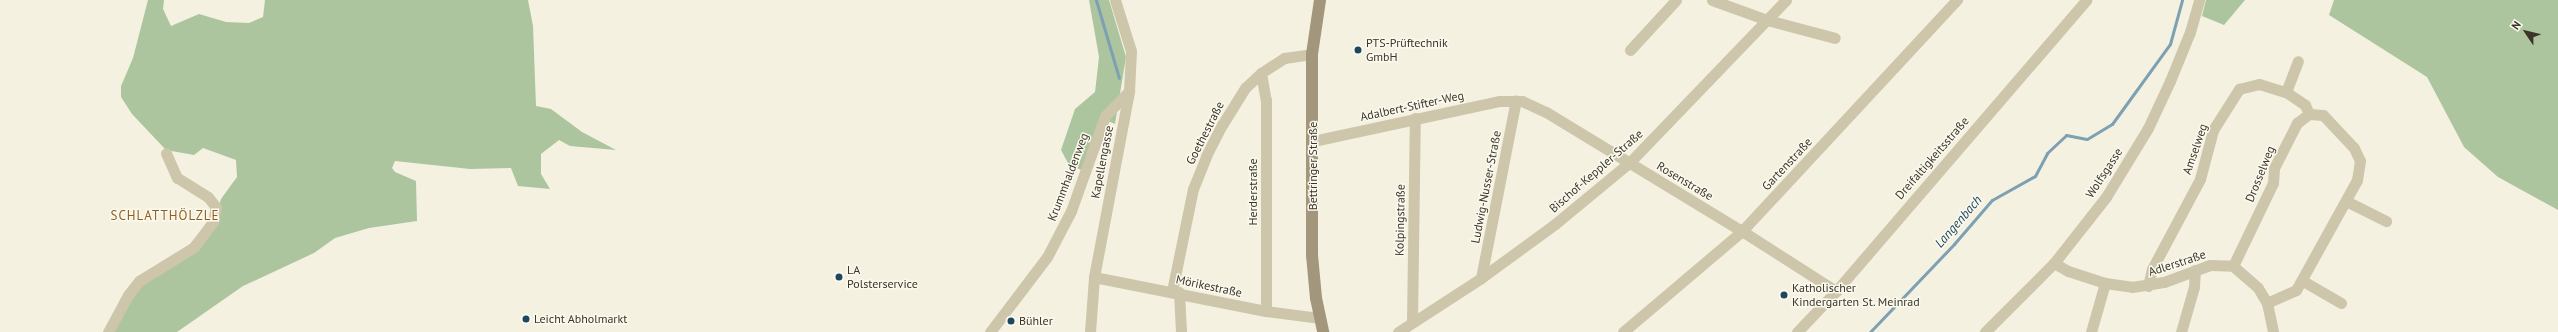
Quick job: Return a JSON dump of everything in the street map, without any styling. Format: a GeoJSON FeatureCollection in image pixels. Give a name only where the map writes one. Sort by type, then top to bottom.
{"type":"FeatureCollection","features":[{"type":"Feature","properties":{"kind":"street","name":"Kapellengasse"},"geometry":{"type":"LineString","coordinates":[[1090,332],[1094,277],[1129,91],[1131,51],[1115,0]]}},
{"type":"Feature","properties":{"kind":"street","name":"Bettringer Straße"},"geometry":{"type":"LineString","coordinates":[[1320,0],[1312,54],[1312,255],[1319,318],[1323,332]]}},
{"type":"Feature","properties":{"kind":"street"},"geometry":{"type":"LineString","coordinates":[[1630,50],[1676,0]]}},
{"type":"Feature","properties":{"kind":"street"},"geometry":{"type":"LineString","coordinates":[[1712,0],[1767,20],[1835,38]]}},
{"type":"Feature","properties":{"kind":"street","name":"Bischof-Keppler-Straße"},"geometry":{"type":"LineString","coordinates":[[1398,332],[1481,278],[1555,224],[1630,162],[1786,0]]}},
{"type":"Feature","properties":{"kind":"street","name":"Gartenstraße"},"geometry":{"type":"LineString","coordinates":[[1623,332],[1742,231],[1957,0]]}},
{"type":"Feature","properties":{"kind":"street","name":"Dreifaltigkeitsstraße"},"geometry":{"type":"LineString","coordinates":[[1797,332],[1836,291],[2086,0]]}},
{"type":"Feature","properties":{"kind":"street","name":"Wolfsgasse"},"geometry":{"type":"LineString","coordinates":[[1985,332],[2054,263],[2106,196],[2148,128],[2188,39],[2199,0]]}},
{"type":"Feature","properties":{"kind":"street","name":"Goethestraße"},"geometry":{"type":"LineString","coordinates":[[1181,332],[1175,291],[1188,210],[1206,156],[1245,88],[1261,73],[1284,58],[1312,54]]}},
{"type":"Feature","properties":{"kind":"street"},"geometry":{"type":"LineString","coordinates":[[2286,92],[2298,61]]}},
{"type":"Feature","properties":{"kind":"street","name":"Herderstraße"},"geometry":{"type":"LineString","coordinates":[[1261,73],[1266,100],[1266,311]]}},
{"type":"Feature","properties":{"kind":"street","name":"Amselweg"},"geometry":{"type":"LineString","coordinates":[[2148,286],[2152,269],[2200,179],[2213,130],[2238,89],[2259,84],[2286,92],[2305,105],[2309,114]]}},
{"type":"Feature","properties":{"kind":"street","name":"Krummhaldenweg"},"geometry":{"type":"LineString","coordinates":[[990,332],[1047,257],[1071,211],[1106,116],[1129,91]]}},
{"type":"Feature","properties":{"kind":"street","name":"Rosenstraße"},"geometry":{"type":"LineString","coordinates":[[1516,100],[1546,112],[1630,162],[1836,291]]}},
{"type":"Feature","properties":{"kind":"street","name":"Adalbert-Stifter-Weg"},"geometry":{"type":"LineString","coordinates":[[1313,141],[1415,118],[1500,101],[1516,100]]}},
{"type":"Feature","properties":{"kind":"street","name":"Ludwig-Nusser-Straße"},"geometry":{"type":"LineString","coordinates":[[1481,278],[1516,100]]}},
{"type":"Feature","properties":{"kind":"street"},"geometry":{"type":"LineString","coordinates":[[2268,303],[2296,290],[2303,281],[2346,201],[2359,171],[2360,161],[2354,148],[2323,115],[2309,114]]}},
{"type":"Feature","properties":{"kind":"street","name":"Drosselweg"},"geometry":{"type":"LineString","coordinates":[[2233,266],[2273,183],[2274,168],[2297,123],[2309,114]]}},
{"type":"Feature","properties":{"kind":"street","name":"Kolpingstraße"},"geometry":{"type":"LineString","coordinates":[[1412,322],[1415,118]]}},
{"type":"Feature","properties":{"kind":"street"},"geometry":{"type":"LineString","coordinates":[[108,332],[128,295],[139,281],[194,247],[213,222],[216,207],[208,197],[177,178],[166,152]]}},
{"type":"Feature","properties":{"kind":"street"},"geometry":{"type":"LineString","coordinates":[[2346,201],[2386,221]]}},
{"type":"Feature","properties":{"kind":"street","name":"Adlerstraße"},"geometry":{"type":"LineString","coordinates":[[2054,263],[2068,271],[2105,283],[2148,286],[2210,265],[2233,266]]}},
{"type":"Feature","properties":{"kind":"street"},"geometry":{"type":"LineString","coordinates":[[2233,266],[2258,288],[2268,303],[2273,332]]}},
{"type":"Feature","properties":{"kind":"street"},"geometry":{"type":"LineString","coordinates":[[2181,332],[2194,287],[2196,270]]}},
{"type":"Feature","properties":{"kind":"street","name":"Mörikestraße"},"geometry":{"type":"LineString","coordinates":[[1094,277],[1175,291],[1266,311],[1319,318]]}},
{"type":"Feature","properties":{"kind":"street"},"geometry":{"type":"LineString","coordinates":[[2303,281],[2341,303]]}},
{"type":"Feature","properties":{"kind":"street"},"geometry":{"type":"LineString","coordinates":[[2091,332],[2105,283]]}},
{"type":"Feature","properties":{"kind":"green space"},"geometry":{"type":"Polygon","coordinates":[[[148,0],[164,0],[163,9],[171,26],[199,14],[226,22],[249,23],[263,17],[265,0],[528,0],[533,26],[536,106],[551,109],[582,132],[616,150],[570,146],[559,140],[541,154],[541,174],[550,189],[518,186],[511,168],[470,169],[395,161],[392,168],[395,172],[416,181],[417,221],[369,228],[335,238],[314,253],[243,286],[177,332],[113,332],[137,285],[173,265],[218,210],[221,199],[237,177],[236,160],[203,148],[194,155],[166,150],[132,114],[121,97],[121,86],[133,58],[148,0]]]}},
{"type":"Feature","properties":{"kind":"green space"},"geometry":{"type":"Polygon","coordinates":[[[1089,0],[1109,0],[1126,57],[1115,124],[1101,118],[1084,171],[1069,165],[1061,150],[1075,109],[1095,92],[1099,57],[1089,0]]]}},
{"type":"Feature","properties":{"kind":"green space"},"geometry":{"type":"Polygon","coordinates":[[[2206,0],[2245,0],[2224,25],[2202,16],[2206,0]]]}},
{"type":"Feature","properties":{"kind":"green space"},"geometry":{"type":"Polygon","coordinates":[[[2334,0],[2558,0],[2558,210],[2498,177],[2464,147],[2427,77],[2329,15],[2334,0]]]}},
{"type":"Feature","properties":{"kind":"waterway"},"geometry":{"type":"LineString","coordinates":[[1096,0],[1119,78]]}},
{"type":"Feature","properties":{"kind":"waterway","name":"Langenbach"},"geometry":{"type":"LineString","coordinates":[[1870,332],[1954,244],[1992,200],[2035,176],[2047,153],[2066,135],[2087,139],[2112,124],[2170,44],[2182,0]]}},
{"type":"Feature","properties":{"kind":"place","name":"PTS-Prüftechnik GmbH"},"geometry":{"type":"Point","coordinates":[1358,50]}},
{"type":"Feature","properties":{"kind":"place","name":"LA Polsterservice"},"geometry":{"type":"Point","coordinates":[839,277]}},
{"type":"Feature","properties":{"kind":"place","name":"Katholischer Kindergarten St. Meinrad"},"geometry":{"type":"Point","coordinates":[1784,295]}},
{"type":"Feature","properties":{"kind":"place","name":"Leicht Abholmarkt"},"geometry":{"type":"Point","coordinates":[526,319]}},
{"type":"Feature","properties":{"kind":"place","name":"Bühler"},"geometry":{"type":"Point","coordinates":[1011,321]}},
{"type":"Feature","properties":{"kind":"district","name":"SCHLATTHÖLZLE"},"geometry":{"type":"Point","coordinates":[165,216]}}]}
